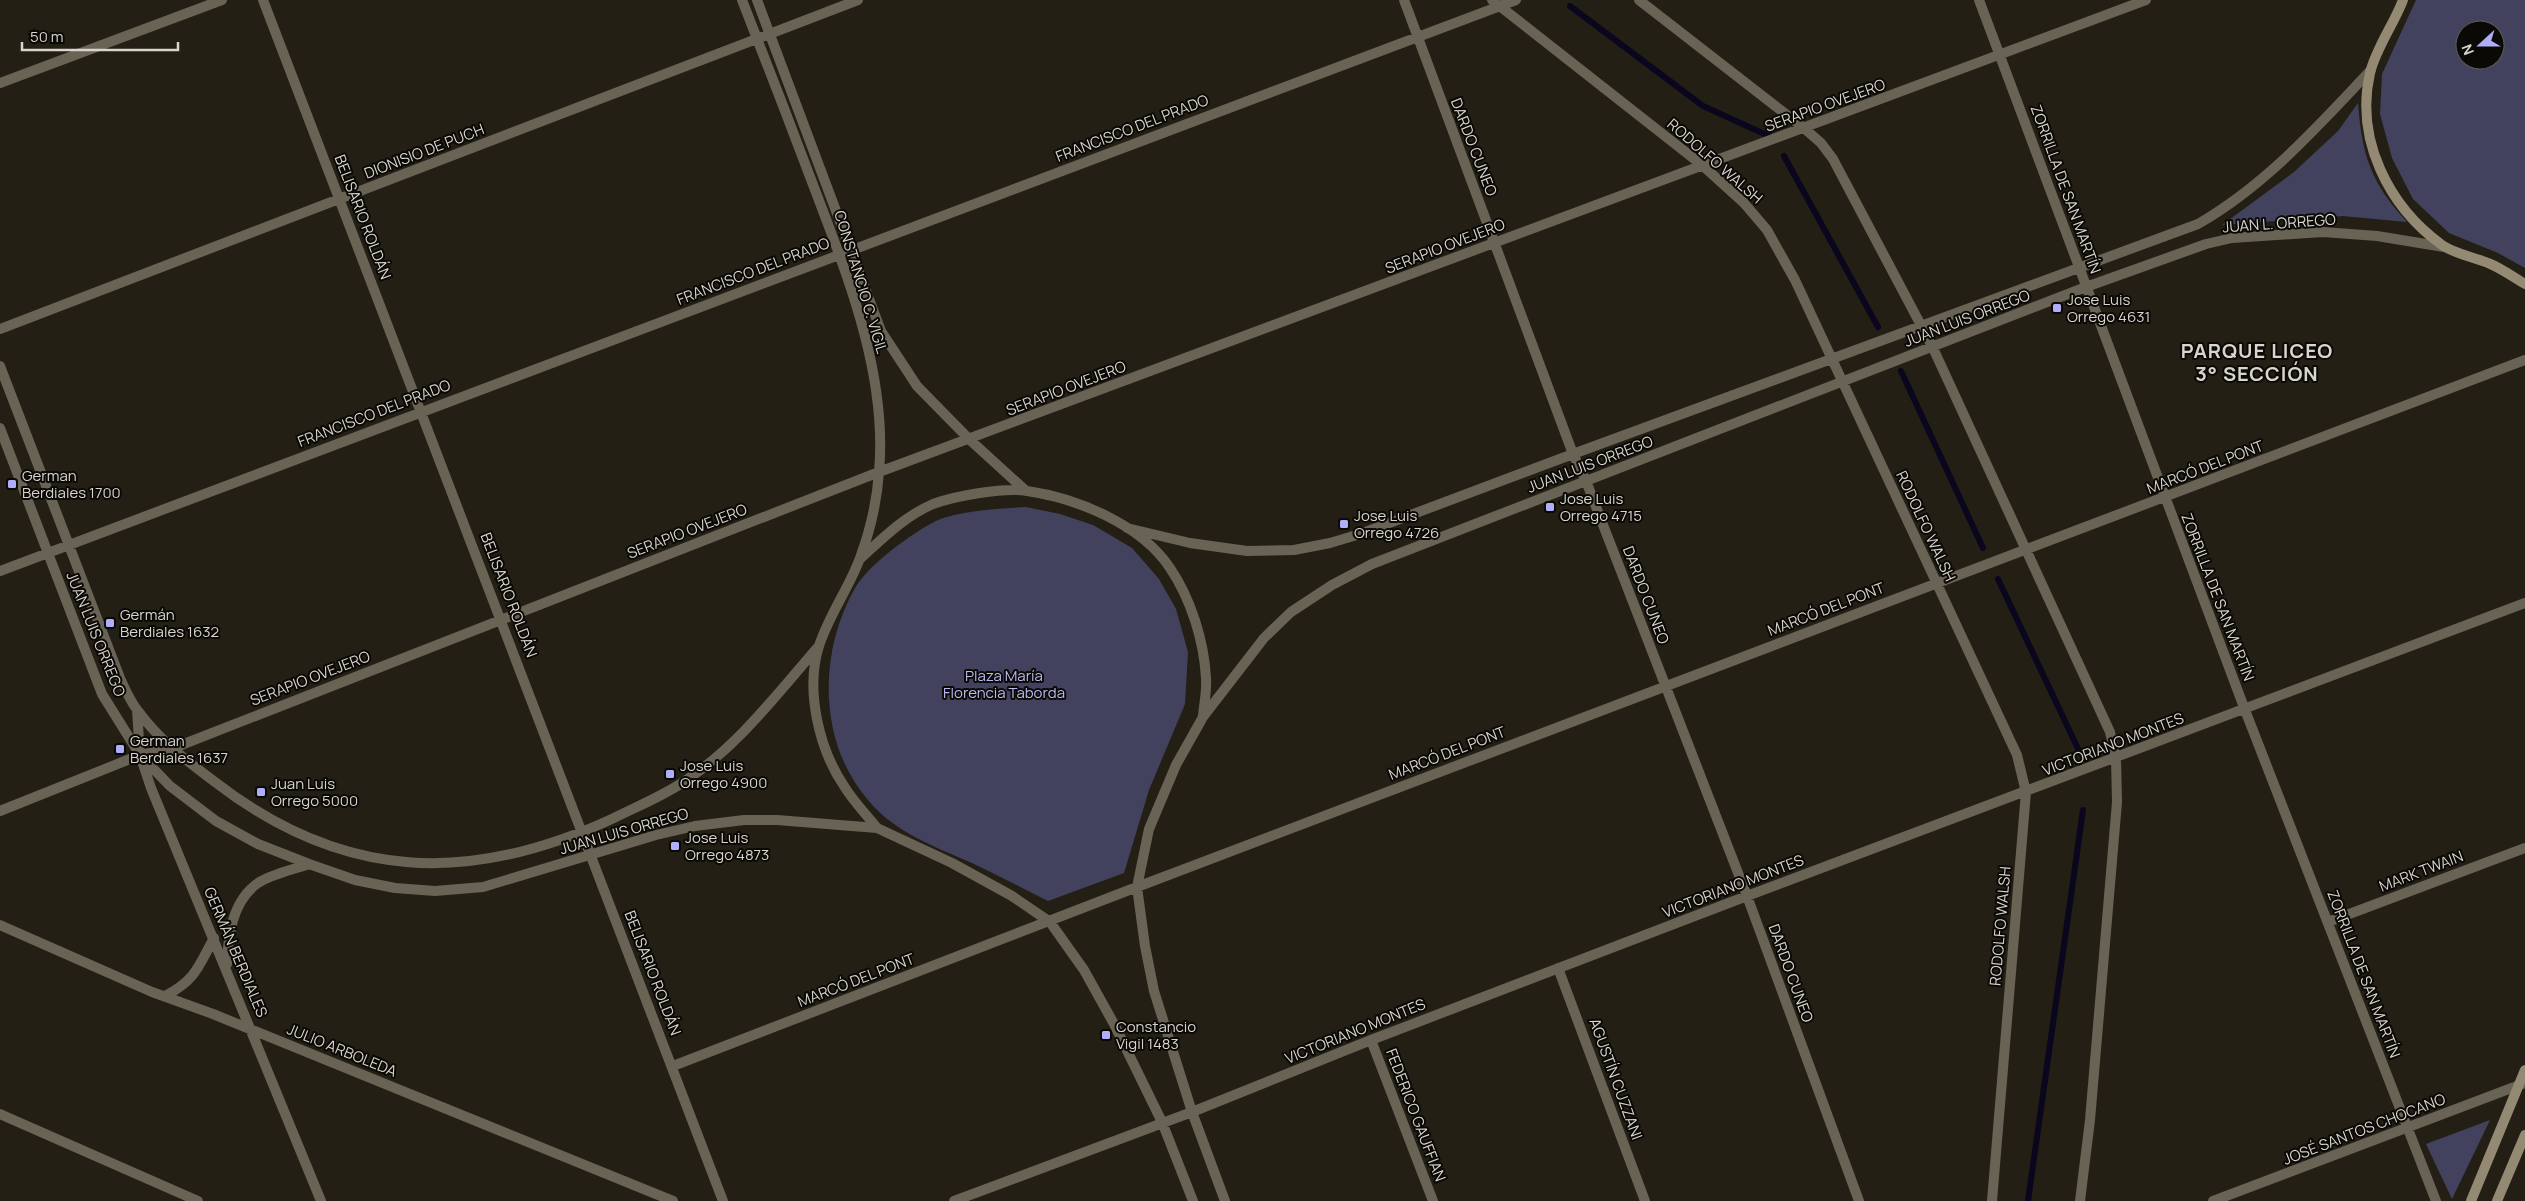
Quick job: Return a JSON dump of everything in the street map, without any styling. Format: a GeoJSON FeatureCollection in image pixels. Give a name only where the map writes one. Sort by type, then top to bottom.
{"type":"FeatureCollection","features":[{"type":"Feature","properties":{"kind":"street"},"geometry":{"type":"LineString","coordinates":[[0,83],[222,0]]}},
{"type":"Feature","properties":{"kind":"street","name":"BELISARIO ROLDÁN"},"geometry":{"type":"LineString","coordinates":[[263,0],[421,411],[503,618],[724,1201]]}},
{"type":"Feature","properties":{"kind":"street","name":"CONSTANCIO C. VIGIL"},"geometry":{"type":"LineString","coordinates":[[742,0],[840,255],[860,320],[874,378],[881,438],[874,511],[860,559],[818,647],[813,677],[814,699],[827,752],[843,785],[877,828]]}},
{"type":"Feature","properties":{"kind":"street","name":"CONSTANCIO C. VIGIL"},"geometry":{"type":"LineString","coordinates":[[757,0],[881,331],[917,386],[970,440],[1025,490]]}},
{"type":"Feature","properties":{"kind":"street","name":"DIONISIO DE PUCH"},"geometry":{"type":"LineString","coordinates":[[0,329],[858,0]]}},
{"type":"Feature","properties":{"kind":"street","name":"DARDO CUNEO"},"geometry":{"type":"LineString","coordinates":[[1404,0],[1573,454],[1586,481],[1747,896],[1859,1201]]}},
{"type":"Feature","properties":{"kind":"street","name":"FRANCISCO DEL PRADO"},"geometry":{"type":"LineString","coordinates":[[0,571],[1417,36],[1496,3],[1516,0]]}},
{"type":"Feature","properties":{"kind":"street"},"geometry":{"type":"LineString","coordinates":[[1639,0],[1805,128],[1821,143],[1833,159],[1933,348],[2103,713],[2116,758],[2117,802],[2090,1120],[2080,1201]]}},
{"type":"Feature","properties":{"kind":"street","name":"ZORRILLA DE SAN MARTÍN"},"geometry":{"type":"LineString","coordinates":[[1979,0],[2245,710],[2436,1201]]}},
{"type":"Feature","properties":{"kind":"street","name":"SERAPIO OVEJERO"},"geometry":{"type":"LineString","coordinates":[[0,812],[140,755],[171,748],[879,472],[970,440],[2146,0]]}},
{"type":"Feature","properties":{"kind":"street"},"geometry":{"type":"LineString","coordinates":[[2403,0],[2371,70],[2365,99],[2369,137],[2384,179],[2422,228],[2444,247],[2490,264],[2525,284]]}},
{"type":"Feature","properties":{"kind":"street","name":"RODOLFO WALSH"},"geometry":{"type":"LineString","coordinates":[[1496,3],[1702,165],[1744,204],[1767,230],[1832,358],[2017,755],[2026,792],[1992,1201]]}},
{"type":"Feature","properties":{"kind":"street","name":"JUAN L. ORREGO"},"geometry":{"type":"LineString","coordinates":[[2198,224],[2226,208],[2293,153],[2371,70]]}},
{"type":"Feature","properties":{"kind":"street","name":"JUAN LUIS ORREGO"},"geometry":{"type":"LineString","coordinates":[[1127,528],[1190,543],[1246,552],[1294,550],[1360,534],[2198,224]]}},
{"type":"Feature","properties":{"kind":"street","name":"JUAN L. ORREGO"},"geometry":{"type":"LineString","coordinates":[[2206,244],[2232,238],[2323,232],[2377,236],[2444,247]]}},
{"type":"Feature","properties":{"kind":"street","name":"JUAN LUIS ORREGO"},"geometry":{"type":"LineString","coordinates":[[1137,887],[1149,829],[1159,802],[1176,765],[1203,717],[1264,638],[1290,612],[1332,585],[1372,564],[2086,288],[2206,244]]}},
{"type":"Feature","properties":{"kind":"street","name":"MARCÓ DEL PONT"},"geometry":{"type":"LineString","coordinates":[[1137,887],[2525,360]]}},
{"type":"Feature","properties":{"kind":"street"},"geometry":{"type":"LineString","coordinates":[[0,366],[68,545]]}},
{"type":"Feature","properties":{"kind":"street"},"geometry":{"type":"LineString","coordinates":[[0,428],[46,553]]}},
{"type":"Feature","properties":{"kind":"street"},"geometry":{"type":"LineString","coordinates":[[860,559],[899,523],[933,505],[972,494],[1025,490],[1089,507],[1127,528],[1153,549],[1170,568],[1188,605],[1202,644],[1206,680],[1203,717]]}},
{"type":"Feature","properties":{"kind":"street","name":"JUAN LUIS ORREGO"},"geometry":{"type":"LineString","coordinates":[[68,545],[120,678],[137,710],[171,748],[264,818],[331,845],[376,859],[431,865],[473,862],[518,853],[584,832],[683,782],[712,762],[739,736],[818,647]]}},
{"type":"Feature","properties":{"kind":"street","name":"JUAN LUIS ORREGO"},"geometry":{"type":"LineString","coordinates":[[46,553],[102,694],[140,755],[170,786],[216,821],[258,844],[309,864],[355,880],[395,888],[460,891],[483,887],[664,834],[744,820],[816,822],[877,828],[960,868],[1012,896],[1050,922]]}},
{"type":"Feature","properties":{"kind":"street","name":"VICTORIANO MONTES"},"geometry":{"type":"LineString","coordinates":[[954,1201],[1192,1112],[1371,1040],[1747,896],[2525,603]]}},
{"type":"Feature","properties":{"kind":"street","name":"GERMÁN BERDIALES"},"geometry":{"type":"LineString","coordinates":[[137,710],[140,755],[151,788],[321,1201]]}},
{"type":"Feature","properties":{"kind":"street","name":"MARK TWAIN"},"geometry":{"type":"LineString","coordinates":[[2328,922],[2525,848]]}},
{"type":"Feature","properties":{"kind":"street"},"geometry":{"type":"LineString","coordinates":[[226,967],[228,942],[235,912],[245,895],[258,883],[309,864]]}},
{"type":"Feature","properties":{"kind":"street"},"geometry":{"type":"LineString","coordinates":[[1193,1201],[1162,1122],[1114,1024],[1084,970],[1050,922],[1137,887],[1145,946],[1154,991],[1192,1112],[1225,1201]]}},
{"type":"Feature","properties":{"kind":"street","name":"MARCÓ DEL PONT"},"geometry":{"type":"LineString","coordinates":[[673,1066],[1050,922]]}},
{"type":"Feature","properties":{"kind":"street","name":"JULIO ARBOLEDA"},"geometry":{"type":"LineString","coordinates":[[0,924],[164,996],[673,1201]]}},
{"type":"Feature","properties":{"kind":"street"},"geometry":{"type":"LineString","coordinates":[[164,996],[183,986],[193,977],[214,938]]}},
{"type":"Feature","properties":{"kind":"street","name":"AGUSTÍN CUZZANI"},"geometry":{"type":"LineString","coordinates":[[1558,968],[1645,1201]]}},
{"type":"Feature","properties":{"kind":"street","name":"FEDERICO GAUFFIAN"},"geometry":{"type":"LineString","coordinates":[[1371,1040],[1433,1201]]}},
{"type":"Feature","properties":{"kind":"street"},"geometry":{"type":"LineString","coordinates":[[2471,1201],[2522,1085],[2525,1070]]}},
{"type":"Feature","properties":{"kind":"street","name":"JOSÉ SANTOS CHOCANO"},"geometry":{"type":"LineString","coordinates":[[2214,1201],[2522,1085]]}},
{"type":"Feature","properties":{"kind":"street"},"geometry":{"type":"LineString","coordinates":[[0,1114],[198,1201]]}},
{"type":"Feature","properties":{"kind":"street"},"geometry":{"type":"LineString","coordinates":[[2497,1201],[2525,1135]]}},
{"type":"Feature","properties":{"kind":"green space"},"geometry":{"type":"Polygon","coordinates":[[[2416,0],[2525,0],[2525,268],[2498,253],[2449,233],[2413,199],[2392,158],[2380,114],[2382,74],[2416,0]]]}},
{"type":"Feature","properties":{"kind":"green space"},"geometry":{"type":"Polygon","coordinates":[[[2358,103],[2362,138],[2370,168],[2385,194],[2407,222],[2343,216],[2222,225],[2294,172],[2338,131],[2358,103]]]}},
{"type":"Feature","properties":{"kind":"green space","name":"Plaza María Florencia Taborda"},"geometry":{"type":"Polygon","coordinates":[[[1026,507],[1060,514],[1093,525],[1132,548],[1159,579],[1176,609],[1188,652],[1185,704],[1149,790],[1124,873],[1048,901],[917,838],[879,812],[852,777],[840,752],[832,725],[829,697],[830,668],[834,640],[843,613],[855,588],[880,559],[915,533],[936,521],[968,512],[1026,507]]]}},
{"type":"Feature","properties":{"kind":"green space"},"geometry":{"type":"Polygon","coordinates":[[[2490,1120],[2452,1199],[2426,1144],[2490,1120]]]}},
{"type":"Feature","properties":{"kind":"waterway"},"geometry":{"type":"LineString","coordinates":[[1570,6],[1703,106],[1771,137]]}},
{"type":"Feature","properties":{"kind":"waterway"},"geometry":{"type":"LineString","coordinates":[[1784,156],[1878,327]]}},
{"type":"Feature","properties":{"kind":"waterway"},"geometry":{"type":"LineString","coordinates":[[1901,371],[1983,548]]}},
{"type":"Feature","properties":{"kind":"waterway"},"geometry":{"type":"LineString","coordinates":[[1998,579],[2080,753]]}},
{"type":"Feature","properties":{"kind":"waterway"},"geometry":{"type":"LineString","coordinates":[[2028,1201],[2083,810]]}},
{"type":"Feature","properties":{"kind":"place","name":"Jose Luis Orrego 4631"},"geometry":{"type":"Point","coordinates":[2057,308]}},
{"type":"Feature","properties":{"kind":"place","name":"German Berdiales 1700"},"geometry":{"type":"Point","coordinates":[12,484]}},
{"type":"Feature","properties":{"kind":"place","name":"Jose Luis Orrego 4715"},"geometry":{"type":"Point","coordinates":[1550,507]}},
{"type":"Feature","properties":{"kind":"place","name":"Jose Luis Orrego 4726"},"geometry":{"type":"Point","coordinates":[1344,524]}},
{"type":"Feature","properties":{"kind":"place","name":"Germán Berdiales 1632"},"geometry":{"type":"Point","coordinates":[110,623]}},
{"type":"Feature","properties":{"kind":"place","name":"German Berdiales 1637"},"geometry":{"type":"Point","coordinates":[120,749]}},
{"type":"Feature","properties":{"kind":"place","name":"Jose Luis Orrego 4900"},"geometry":{"type":"Point","coordinates":[670,774]}},
{"type":"Feature","properties":{"kind":"place","name":"Juan Luis Orrego 5000"},"geometry":{"type":"Point","coordinates":[261,792]}},
{"type":"Feature","properties":{"kind":"place","name":"Jose Luis Orrego 4873"},"geometry":{"type":"Point","coordinates":[675,846]}},
{"type":"Feature","properties":{"kind":"place","name":"Constancio Vigil 1483"},"geometry":{"type":"Point","coordinates":[1106,1035]}},
{"type":"Feature","properties":{"kind":"district","name":"PARQUE LICEO 3° SECCIÓN"},"geometry":{"type":"Point","coordinates":[2257,362]}}]}
